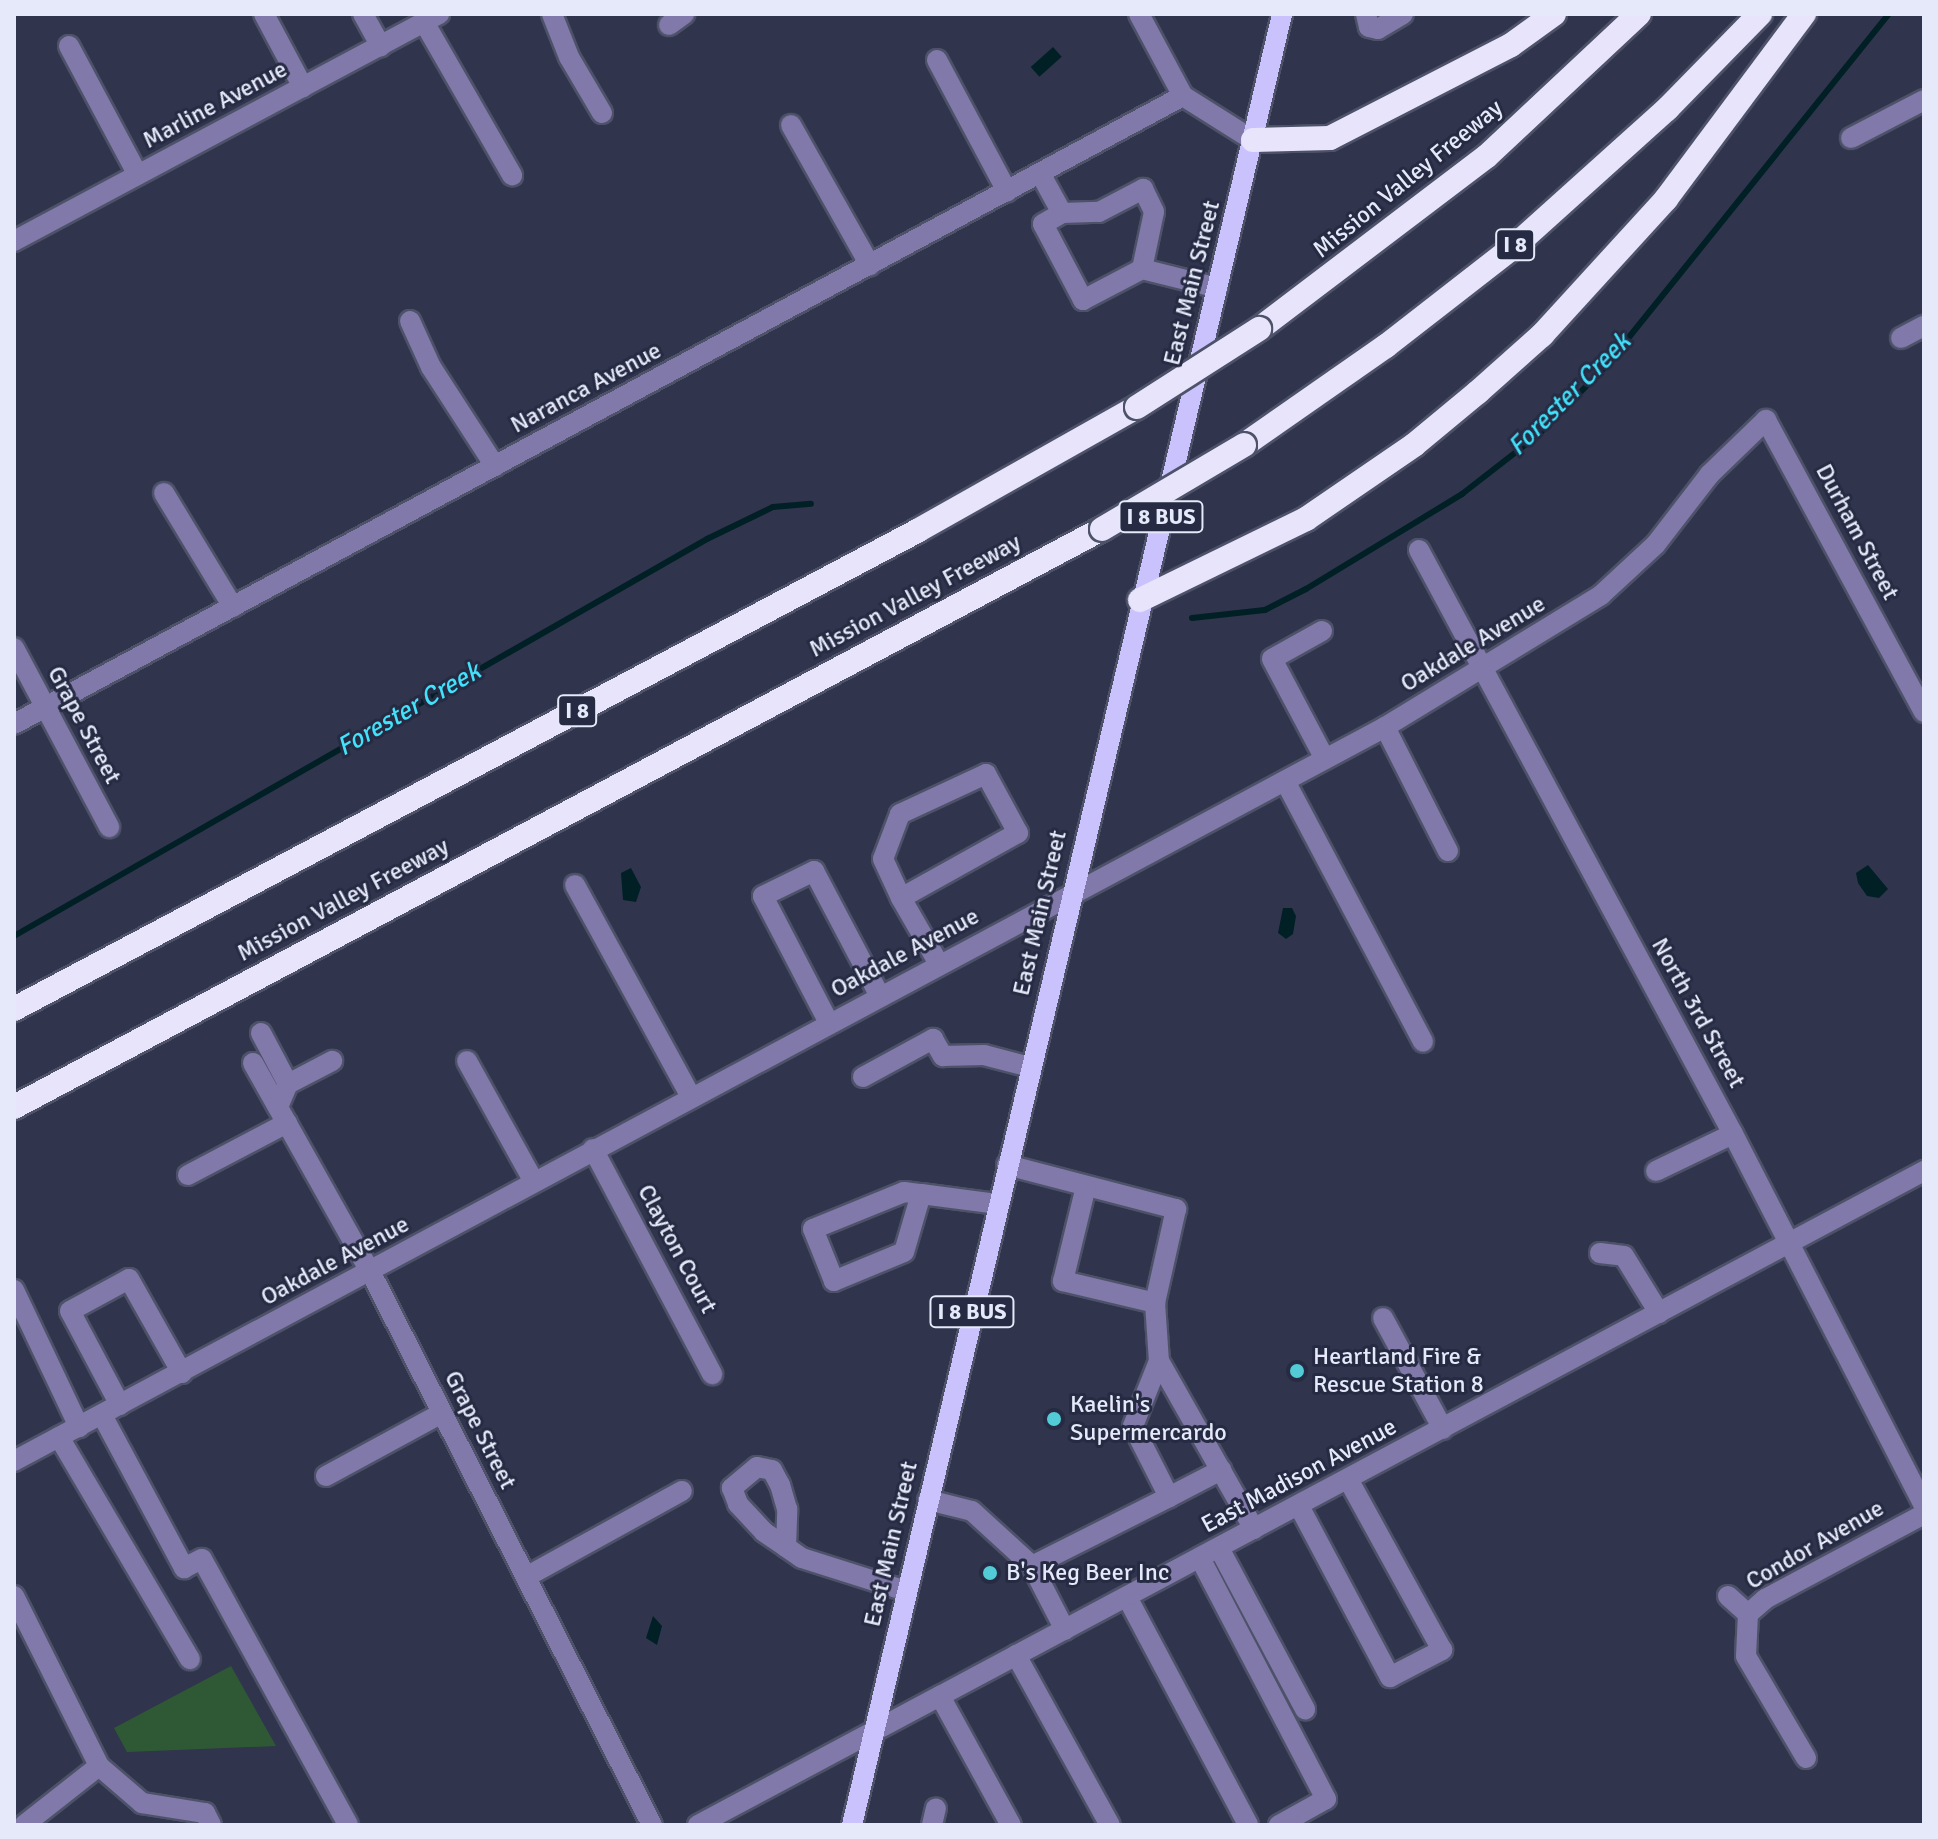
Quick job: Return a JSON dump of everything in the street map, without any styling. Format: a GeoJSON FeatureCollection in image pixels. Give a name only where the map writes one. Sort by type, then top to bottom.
{"type":"FeatureCollection","features":[{"type":"Feature","properties":{"kind":"highway"},"geometry":{"type":"LineString","coordinates":[[1253,140],[1330,138],[1511,45],[1554,14]]}},
{"type":"Feature","properties":{"kind":"highway","name":"Mission Valley Freeway"},"geometry":{"type":"LineString","coordinates":[[14,1009],[917,531],[1137,407],[1259,329],[1487,156],[1639,14]]}},
{"type":"Feature","properties":{"kind":"highway","name":"Mission Valley Freeway"},"geometry":{"type":"LineString","coordinates":[[14,1110],[72,1076],[1102,529],[1244,445],[1386,346],[1517,244],[1634,139],[1760,14]]}},
{"type":"Feature","properties":{"kind":"highway"},"geometry":{"type":"LineString","coordinates":[[1140,600],[1306,519],[1414,445],[1478,392],[1542,335],[1666,199],[1804,14]]}},
{"type":"Feature","properties":{"kind":"main road","name":"East Main Street"},"geometry":{"type":"LineString","coordinates":[[852,1825],[1140,600],[1282,14]]}},
{"type":"Feature","properties":{"kind":"street"},"geometry":{"type":"LineString","coordinates":[[264,14],[303,87]]}},
{"type":"Feature","properties":{"kind":"street"},"geometry":{"type":"LineString","coordinates":[[363,14],[381,46]]}},
{"type":"Feature","properties":{"kind":"street"},"geometry":{"type":"LineString","coordinates":[[552,14],[569,57],[602,113]]}},
{"type":"Feature","properties":{"kind":"street"},"geometry":{"type":"LineString","coordinates":[[1139,14],[1183,96],[1253,140]]}},
{"type":"Feature","properties":{"kind":"street"},"geometry":{"type":"LineString","coordinates":[[1366,14],[1369,27],[1378,29],[1403,14]]}},
{"type":"Feature","properties":{"kind":"street"},"geometry":{"type":"LineString","coordinates":[[432,18],[512,175]]}},
{"type":"Feature","properties":{"kind":"street","name":"Marline Avenue"},"geometry":{"type":"LineString","coordinates":[[14,241],[432,18]]}},
{"type":"Feature","properties":{"kind":"street"},"geometry":{"type":"LineString","coordinates":[[69,46],[138,175]]}},
{"type":"Feature","properties":{"kind":"street"},"geometry":{"type":"LineString","coordinates":[[937,60],[1007,191]]}},
{"type":"Feature","properties":{"kind":"street","name":"Naranca Avenue"},"geometry":{"type":"LineString","coordinates":[[14,724],[1183,96]]}},
{"type":"Feature","properties":{"kind":"street"},"geometry":{"type":"LineString","coordinates":[[1851,138],[1924,100]]}},
{"type":"Feature","properties":{"kind":"street"},"geometry":{"type":"LineString","coordinates":[[791,125],[870,265]]}},
{"type":"Feature","properties":{"kind":"street"},"geometry":{"type":"LineString","coordinates":[[1040,173],[1062,213]]}},
{"type":"Feature","properties":{"kind":"street"},"geometry":{"type":"LineString","coordinates":[[1142,269],[1154,212],[1143,189],[1099,212],[1062,213],[1043,224],[1083,300],[1142,269],[1218,288]]}},
{"type":"Feature","properties":{"kind":"street"},"geometry":{"type":"LineString","coordinates":[[410,321],[431,367],[495,466]]}},
{"type":"Feature","properties":{"kind":"street"},"geometry":{"type":"LineString","coordinates":[[1901,338],[1924,326]]}},
{"type":"Feature","properties":{"kind":"street","name":"Oakdale Avenue"},"geometry":{"type":"LineString","coordinates":[[14,1461],[371,1273],[593,1149],[1385,727],[1570,617],[1630,570],[1675,521],[1710,474],[1766,420]]}},
{"type":"Feature","properties":{"kind":"street","name":"Durham Street"},"geometry":{"type":"LineString","coordinates":[[1766,420],[1924,712]]}},
{"type":"Feature","properties":{"kind":"street"},"geometry":{"type":"LineString","coordinates":[[164,493],[233,607]]}},
{"type":"Feature","properties":{"kind":"street","name":"North 3rd Street"},"geometry":{"type":"LineString","coordinates":[[1419,550],[1480,669],[1733,1134],[1924,1505]]}},
{"type":"Feature","properties":{"kind":"street"},"geometry":{"type":"LineString","coordinates":[[1322,631],[1272,659],[1325,759]]}},
{"type":"Feature","properties":{"kind":"street","name":"Grape Street"},"geometry":{"type":"LineString","coordinates":[[14,648],[109,827]]}},
{"type":"Feature","properties":{"kind":"street"},"geometry":{"type":"LineString","coordinates":[[1385,727],[1448,851]]}},
{"type":"Feature","properties":{"kind":"street"},"geometry":{"type":"LineString","coordinates":[[901,898],[1018,833],[986,774],[900,814],[883,859],[901,898],[939,964]]}},
{"type":"Feature","properties":{"kind":"street"},"geometry":{"type":"LineString","coordinates":[[1285,781],[1423,1042]]}},
{"type":"Feature","properties":{"kind":"street"},"geometry":{"type":"LineString","coordinates":[[829,1023],[763,896],[814,871],[880,996]]}},
{"type":"Feature","properties":{"kind":"street"},"geometry":{"type":"LineString","coordinates":[[575,885],[691,1097]]}},
{"type":"Feature","properties":{"kind":"street"},"geometry":{"type":"LineString","coordinates":[[188,1175],[283,1115],[288,1084],[261,1033]]}},
{"type":"Feature","properties":{"kind":"street"},"geometry":{"type":"LineString","coordinates":[[863,1077],[933,1039],[943,1056],[984,1055],[1030,1067]]}},
{"type":"Feature","properties":{"kind":"street"},"geometry":{"type":"LineString","coordinates":[[288,1084],[332,1061]]}},
{"type":"Feature","properties":{"kind":"street"},"geometry":{"type":"LineString","coordinates":[[467,1061],[534,1182]]}},
{"type":"Feature","properties":{"kind":"street","name":"Grape Street"},"geometry":{"type":"LineString","coordinates":[[253,1063],[371,1273],[652,1825]]}},
{"type":"Feature","properties":{"kind":"street"},"geometry":{"type":"LineString","coordinates":[[1656,1171],[1733,1134]]}},
{"type":"Feature","properties":{"kind":"street","name":"Clayton Court"},"geometry":{"type":"LineString","coordinates":[[593,1149],[712,1374]]}},
{"type":"Feature","properties":{"kind":"street"},"geometry":{"type":"LineString","coordinates":[[1007,1165],[1176,1209],[1155,1303],[1159,1361],[1254,1529]]}},
{"type":"Feature","properties":{"kind":"street","name":"East Madison Avenue"},"geometry":{"type":"LineString","coordinates":[[698,1825],[1924,1171]]}},
{"type":"Feature","properties":{"kind":"street"},"geometry":{"type":"LineString","coordinates":[[1086,1186],[1063,1281],[1155,1303]]}},
{"type":"Feature","properties":{"kind":"street"},"geometry":{"type":"LineString","coordinates":[[921,1194],[904,1252],[834,1281],[813,1229],[904,1192],[921,1194],[998,1204]]}},
{"type":"Feature","properties":{"kind":"street"},"geometry":{"type":"LineString","coordinates":[[1600,1253],[1624,1256],[1659,1313]]}},
{"type":"Feature","properties":{"kind":"street"},"geometry":{"type":"LineString","coordinates":[[120,1405],[70,1311],[129,1279],[182,1373]]}},
{"type":"Feature","properties":{"kind":"street"},"geometry":{"type":"LineString","coordinates":[[14,1290],[79,1427]]}},
{"type":"Feature","properties":{"kind":"street"},"geometry":{"type":"LineString","coordinates":[[1383,1318],[1443,1429]]}},
{"type":"Feature","properties":{"kind":"street"},"geometry":{"type":"LineString","coordinates":[[1159,1361],[1133,1426],[1169,1497]]}},
{"type":"Feature","properties":{"kind":"street"},"geometry":{"type":"LineString","coordinates":[[326,1476],[442,1413]]}},
{"type":"Feature","properties":{"kind":"street"},"geometry":{"type":"LineString","coordinates":[[102,1415],[184,1568],[202,1559],[348,1825]]}},
{"type":"Feature","properties":{"kind":"street"},"geometry":{"type":"LineString","coordinates":[[59,1437],[190,1659]]}},
{"type":"Feature","properties":{"kind":"street"},"geometry":{"type":"LineString","coordinates":[[1032,1566],[1221,1470]]}},
{"type":"Feature","properties":{"kind":"street"},"geometry":{"type":"LineString","coordinates":[[1299,1506],[1390,1677],[1442,1650],[1348,1479]]}},
{"type":"Feature","properties":{"kind":"street"},"geometry":{"type":"LineString","coordinates":[[526,1577],[682,1491]]}},
{"type":"Feature","properties":{"kind":"street"},"geometry":{"type":"LineString","coordinates":[[928,1500],[972,1511],[1032,1566],[1065,1630]]}},
{"type":"Feature","properties":{"kind":"street","name":"Condor Avenue"},"geometry":{"type":"LineString","coordinates":[[1746,1622],[1765,1599],[1924,1514]]}},
{"type":"Feature","properties":{"kind":"street"},"geometry":{"type":"LineString","coordinates":[[786,1547],[839,1571],[906,1591]]}},
{"type":"Feature","properties":{"kind":"street"},"geometry":{"type":"LineString","coordinates":[[1219,1548],[1305,1709]]}},
{"type":"Feature","properties":{"kind":"street"},"geometry":{"type":"LineString","coordinates":[[1200,1558],[1326,1799],[1279,1825]]}},
{"type":"Feature","properties":{"kind":"street"},"geometry":{"type":"LineString","coordinates":[[14,1596],[99,1766],[142,1803],[205,1813],[211,1825]]}},
{"type":"Feature","properties":{"kind":"street"},"geometry":{"type":"LineString","coordinates":[[1728,1596],[1746,1622],[1746,1656],[1806,1758]]}},
{"type":"Feature","properties":{"kind":"street"},"geometry":{"type":"LineString","coordinates":[[1127,1597],[1248,1825]]}},
{"type":"Feature","properties":{"kind":"street"},"geometry":{"type":"LineString","coordinates":[[1016,1655],[1110,1825]]}},
{"type":"Feature","properties":{"kind":"street"},"geometry":{"type":"LineString","coordinates":[[940,1696],[1011,1825]]}},
{"type":"Feature","properties":{"kind":"street"},"geometry":{"type":"LineString","coordinates":[[24,1825],[99,1766]]}},
{"type":"Feature","properties":{"kind":"street"},"geometry":{"type":"LineString","coordinates":[[736,1805],[745,1825]]}},
{"type":"Feature","properties":{"kind":"green space"},"geometry":{"type":"Polygon","coordinates":[[[231,1666],[276,1746],[127,1752],[114,1728],[231,1666]]]}},
{"type":"Feature","properties":{"kind":"shaded area"},"geometry":{"type":"Polygon","coordinates":[[[1053,47],[1062,57],[1039,77],[1031,67],[1053,47]]]}},
{"type":"Feature","properties":{"kind":"shaded area"},"geometry":{"type":"Polygon","coordinates":[[[1868,865],[1888,889],[1879,898],[1867,896],[1858,883],[1856,873],[1868,865]]]}},
{"type":"Feature","properties":{"kind":"shaded area"},"geometry":{"type":"Polygon","coordinates":[[[631,868],[641,887],[636,902],[623,900],[621,873],[631,868]]]}},
{"type":"Feature","properties":{"kind":"shaded area"},"geometry":{"type":"Polygon","coordinates":[[[1283,908],[1292,908],[1296,916],[1293,934],[1286,939],[1278,933],[1283,908]]]}},
{"type":"Feature","properties":{"kind":"shaded area"},"geometry":{"type":"Polygon","coordinates":[[[653,1616],[662,1626],[657,1645],[646,1638],[653,1616]]]}},
{"type":"Feature","properties":{"kind":"waterway","name":"Forester Creek"},"geometry":{"type":"LineString","coordinates":[[1192,618],[1265,610],[1306,589],[1462,494],[1539,434],[1605,367],[1889,14]]}},
{"type":"Feature","properties":{"kind":"waterway","name":"Forester Creek"},"geometry":{"type":"LineString","coordinates":[[14,936],[707,539],[773,507],[811,504]]}},
{"type":"Feature","properties":{"kind":"place","name":"Heartland Fire & Rescue Station 8"},"geometry":{"type":"Point","coordinates":[1297,1371]}},
{"type":"Feature","properties":{"kind":"place","name":"Kaelin's Supermercardo"},"geometry":{"type":"Point","coordinates":[1054,1419]}},
{"type":"Feature","properties":{"kind":"place","name":"B's Keg Beer Inc"},"geometry":{"type":"Point","coordinates":[990,1573]}}]}
